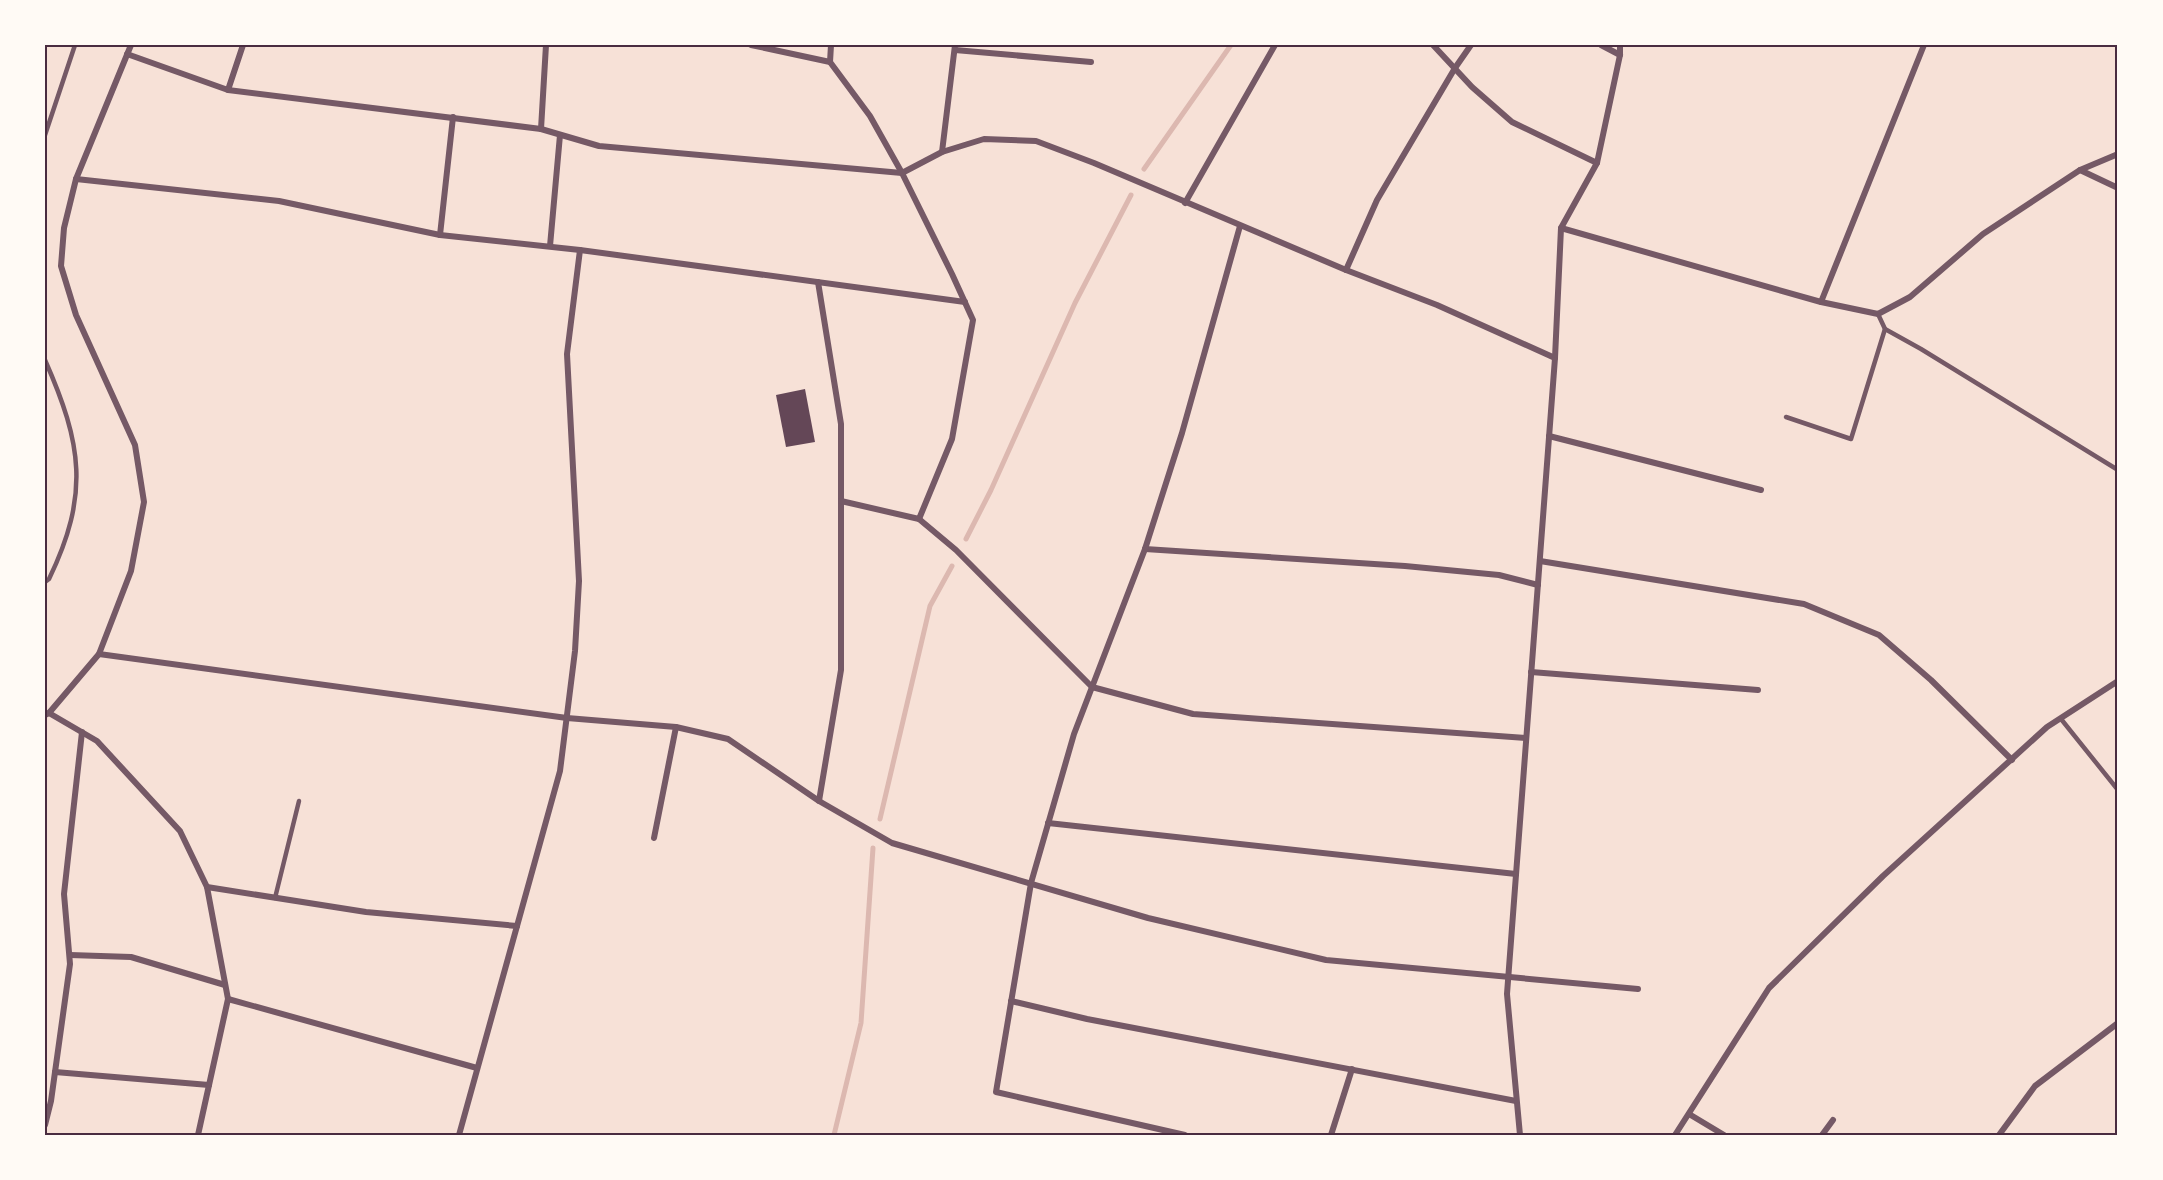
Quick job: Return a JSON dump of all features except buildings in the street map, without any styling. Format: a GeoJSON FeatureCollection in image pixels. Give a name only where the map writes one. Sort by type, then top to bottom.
{"type":"FeatureCollection","features":[{"type":"Feature","properties":{"kind":"street"},"geometry":{"type":"LineString","coordinates":[[130,45],[76,179],[64,228],[61,266],[76,315],[135,445],[144,502],[130,571],[99,654],[47,714],[98,741],[180,831],[207,887],[228,999],[198,1135]]}},
{"type":"Feature","properties":{"kind":"street"},"geometry":{"type":"LineString","coordinates":[[228,90],[243,45]]}},
{"type":"Feature","properties":{"kind":"street"},"geometry":{"type":"LineString","coordinates":[[541,129],[546,45]]}},
{"type":"Feature","properties":{"kind":"street"},"geometry":{"type":"LineString","coordinates":[[751,45],[830,62]]}},
{"type":"Feature","properties":{"kind":"street"},"geometry":{"type":"LineString","coordinates":[[831,45],[830,62],[870,116],[902,173],[973,320],[952,439],[919,519]]}},
{"type":"Feature","properties":{"kind":"street"},"geometry":{"type":"LineString","coordinates":[[1185,203],[1275,45]]}},
{"type":"Feature","properties":{"kind":"street"},"geometry":{"type":"LineString","coordinates":[[1433,45],[1472,87],[1512,122],[1597,163]]}},
{"type":"Feature","properties":{"kind":"street"},"geometry":{"type":"LineString","coordinates":[[1346,270],[1377,200],[1455,68],[1472,45]]}},
{"type":"Feature","properties":{"kind":"street"},"geometry":{"type":"LineString","coordinates":[[1601,45],[1620,55]]}},
{"type":"Feature","properties":{"kind":"street"},"geometry":{"type":"LineString","coordinates":[[1520,1135],[1507,994],[1555,358],[1561,228],[1597,163],[1620,55],[1620,45]]}},
{"type":"Feature","properties":{"kind":"street"},"geometry":{"type":"LineString","coordinates":[[1821,302],[1924,45]]}},
{"type":"Feature","properties":{"kind":"street"},"geometry":{"type":"LineString","coordinates":[[942,152],[955,47],[1091,62]]}},
{"type":"Feature","properties":{"kind":"street"},"geometry":{"type":"LineString","coordinates":[[127,54],[228,90],[541,129],[599,146],[902,173],[942,152],[984,139],[1036,141],[1094,163],[1346,270],[1437,305],[1555,358]]}},
{"type":"Feature","properties":{"kind":"street"},"geometry":{"type":"LineString","coordinates":[[440,235],[453,117]]}},
{"type":"Feature","properties":{"kind":"street"},"geometry":{"type":"LineString","coordinates":[[550,246],[560,135]]}},
{"type":"Feature","properties":{"kind":"street"},"geometry":{"type":"LineString","coordinates":[[1561,228],[1821,302],[1878,314],[1910,297],[1983,234],[2080,170],[2118,154]]}},
{"type":"Feature","properties":{"kind":"street"},"geometry":{"type":"LineString","coordinates":[[2080,170],[2118,188]]}},
{"type":"Feature","properties":{"kind":"street"},"geometry":{"type":"LineString","coordinates":[[76,179],[279,201],[440,235],[550,246],[965,302]]}},
{"type":"Feature","properties":{"kind":"street"},"geometry":{"type":"LineString","coordinates":[[1185,1135],[996,1092],[1031,883],[1074,735],[1145,549],[1182,433],[1240,226]]}},
{"type":"Feature","properties":{"kind":"street"},"geometry":{"type":"LineString","coordinates":[[459,1135],[560,771],[575,651],[579,581],[567,354],[580,250]]}},
{"type":"Feature","properties":{"kind":"street"},"geometry":{"type":"LineString","coordinates":[[818,282],[841,424],[841,670],[819,801]]}},
{"type":"Feature","properties":{"kind":"street"},"geometry":{"type":"LineString","coordinates":[[1549,436],[1761,490]]}},
{"type":"Feature","properties":{"kind":"street"},"geometry":{"type":"LineString","coordinates":[[841,501],[919,519],[956,550],[1092,687],[1193,714],[1526,738]]}},
{"type":"Feature","properties":{"kind":"street"},"geometry":{"type":"LineString","coordinates":[[1145,549],[1405,566],[1499,575],[1538,585]]}},
{"type":"Feature","properties":{"kind":"street"},"geometry":{"type":"LineString","coordinates":[[1540,561],[1804,603],[1879,635],[1930,680],[2012,760]]}},
{"type":"Feature","properties":{"kind":"street"},"geometry":{"type":"LineString","coordinates":[[99,654],[567,718],[676,727],[728,739],[819,801],[892,843],[1148,918],[1326,960],[1638,989]]}},
{"type":"Feature","properties":{"kind":"street"},"geometry":{"type":"LineString","coordinates":[[1531,672],[1758,690]]}},
{"type":"Feature","properties":{"kind":"street"},"geometry":{"type":"LineString","coordinates":[[1675,1135],[1769,988],[1882,876],[2048,727],[2118,681]]}},
{"type":"Feature","properties":{"kind":"street"},"geometry":{"type":"LineString","coordinates":[[654,838],[676,727]]}},
{"type":"Feature","properties":{"kind":"street"},"geometry":{"type":"LineString","coordinates":[[45,1125],[70,964],[64,894],[82,732]]}},
{"type":"Feature","properties":{"kind":"street"},"geometry":{"type":"LineString","coordinates":[[1048,823],[1516,874]]}},
{"type":"Feature","properties":{"kind":"street"},"geometry":{"type":"LineString","coordinates":[[207,887],[366,912],[517,926]]}},
{"type":"Feature","properties":{"kind":"street"},"geometry":{"type":"LineString","coordinates":[[70,954],[131,957],[225,985]]}},
{"type":"Feature","properties":{"kind":"street"},"geometry":{"type":"LineString","coordinates":[[228,999],[477,1068]]}},
{"type":"Feature","properties":{"kind":"street"},"geometry":{"type":"LineString","coordinates":[[1011,1001],[1087,1019],[1516,1101]]}},
{"type":"Feature","properties":{"kind":"street"},"geometry":{"type":"LineString","coordinates":[[1999,1135],[2035,1086],[2118,1023]]}},
{"type":"Feature","properties":{"kind":"street"},"geometry":{"type":"LineString","coordinates":[[1331,1135],[1352,1069]]}},
{"type":"Feature","properties":{"kind":"street"},"geometry":{"type":"LineString","coordinates":[[55,1072],[209,1085]]}},
{"type":"Feature","properties":{"kind":"street"},"geometry":{"type":"LineString","coordinates":[[1689,1114],[1724,1135]]}},
{"type":"Feature","properties":{"kind":"street"},"geometry":{"type":"LineString","coordinates":[[1822,1135],[1833,1120]]}},
{"type":"Feature","properties":{"kind":"lane"},"geometry":{"type":"LineString","coordinates":[[45,135],[47,121],[75,45]]}},
{"type":"Feature","properties":{"kind":"lane"},"geometry":{"type":"LineString","coordinates":[[1878,314],[1885,329],[2118,470]]}},
{"type":"Feature","properties":{"kind":"lane"},"geometry":{"type":"LineString","coordinates":[[1786,417],[1851,439],[1885,329]]}},
{"type":"Feature","properties":{"kind":"lane"},"geometry":{"type":"LineString","coordinates":[[45,361],[65,411],[75,447],[78,481],[73,518],[62,553],[49,579],[45,582]]}},
{"type":"Feature","properties":{"kind":"lane"},"geometry":{"type":"LineString","coordinates":[[2061,719],[2118,790]]}},
{"type":"Feature","properties":{"kind":"lane"},"geometry":{"type":"LineString","coordinates":[[275,898],[298,801]]}},
{"type":"Feature","properties":{"kind":"waterway"},"geometry":{"type":"LineString","coordinates":[[1144,169],[1231,45]]}},
{"type":"Feature","properties":{"kind":"waterway"},"geometry":{"type":"LineString","coordinates":[[966,539],[991,490],[1075,303],[1131,195]]}},
{"type":"Feature","properties":{"kind":"waterway"},"geometry":{"type":"LineString","coordinates":[[880,819],[930,606],[952,566]]}},
{"type":"Feature","properties":{"kind":"waterway"},"geometry":{"type":"LineString","coordinates":[[834,1135],[861,1023],[873,848]]}}]}
